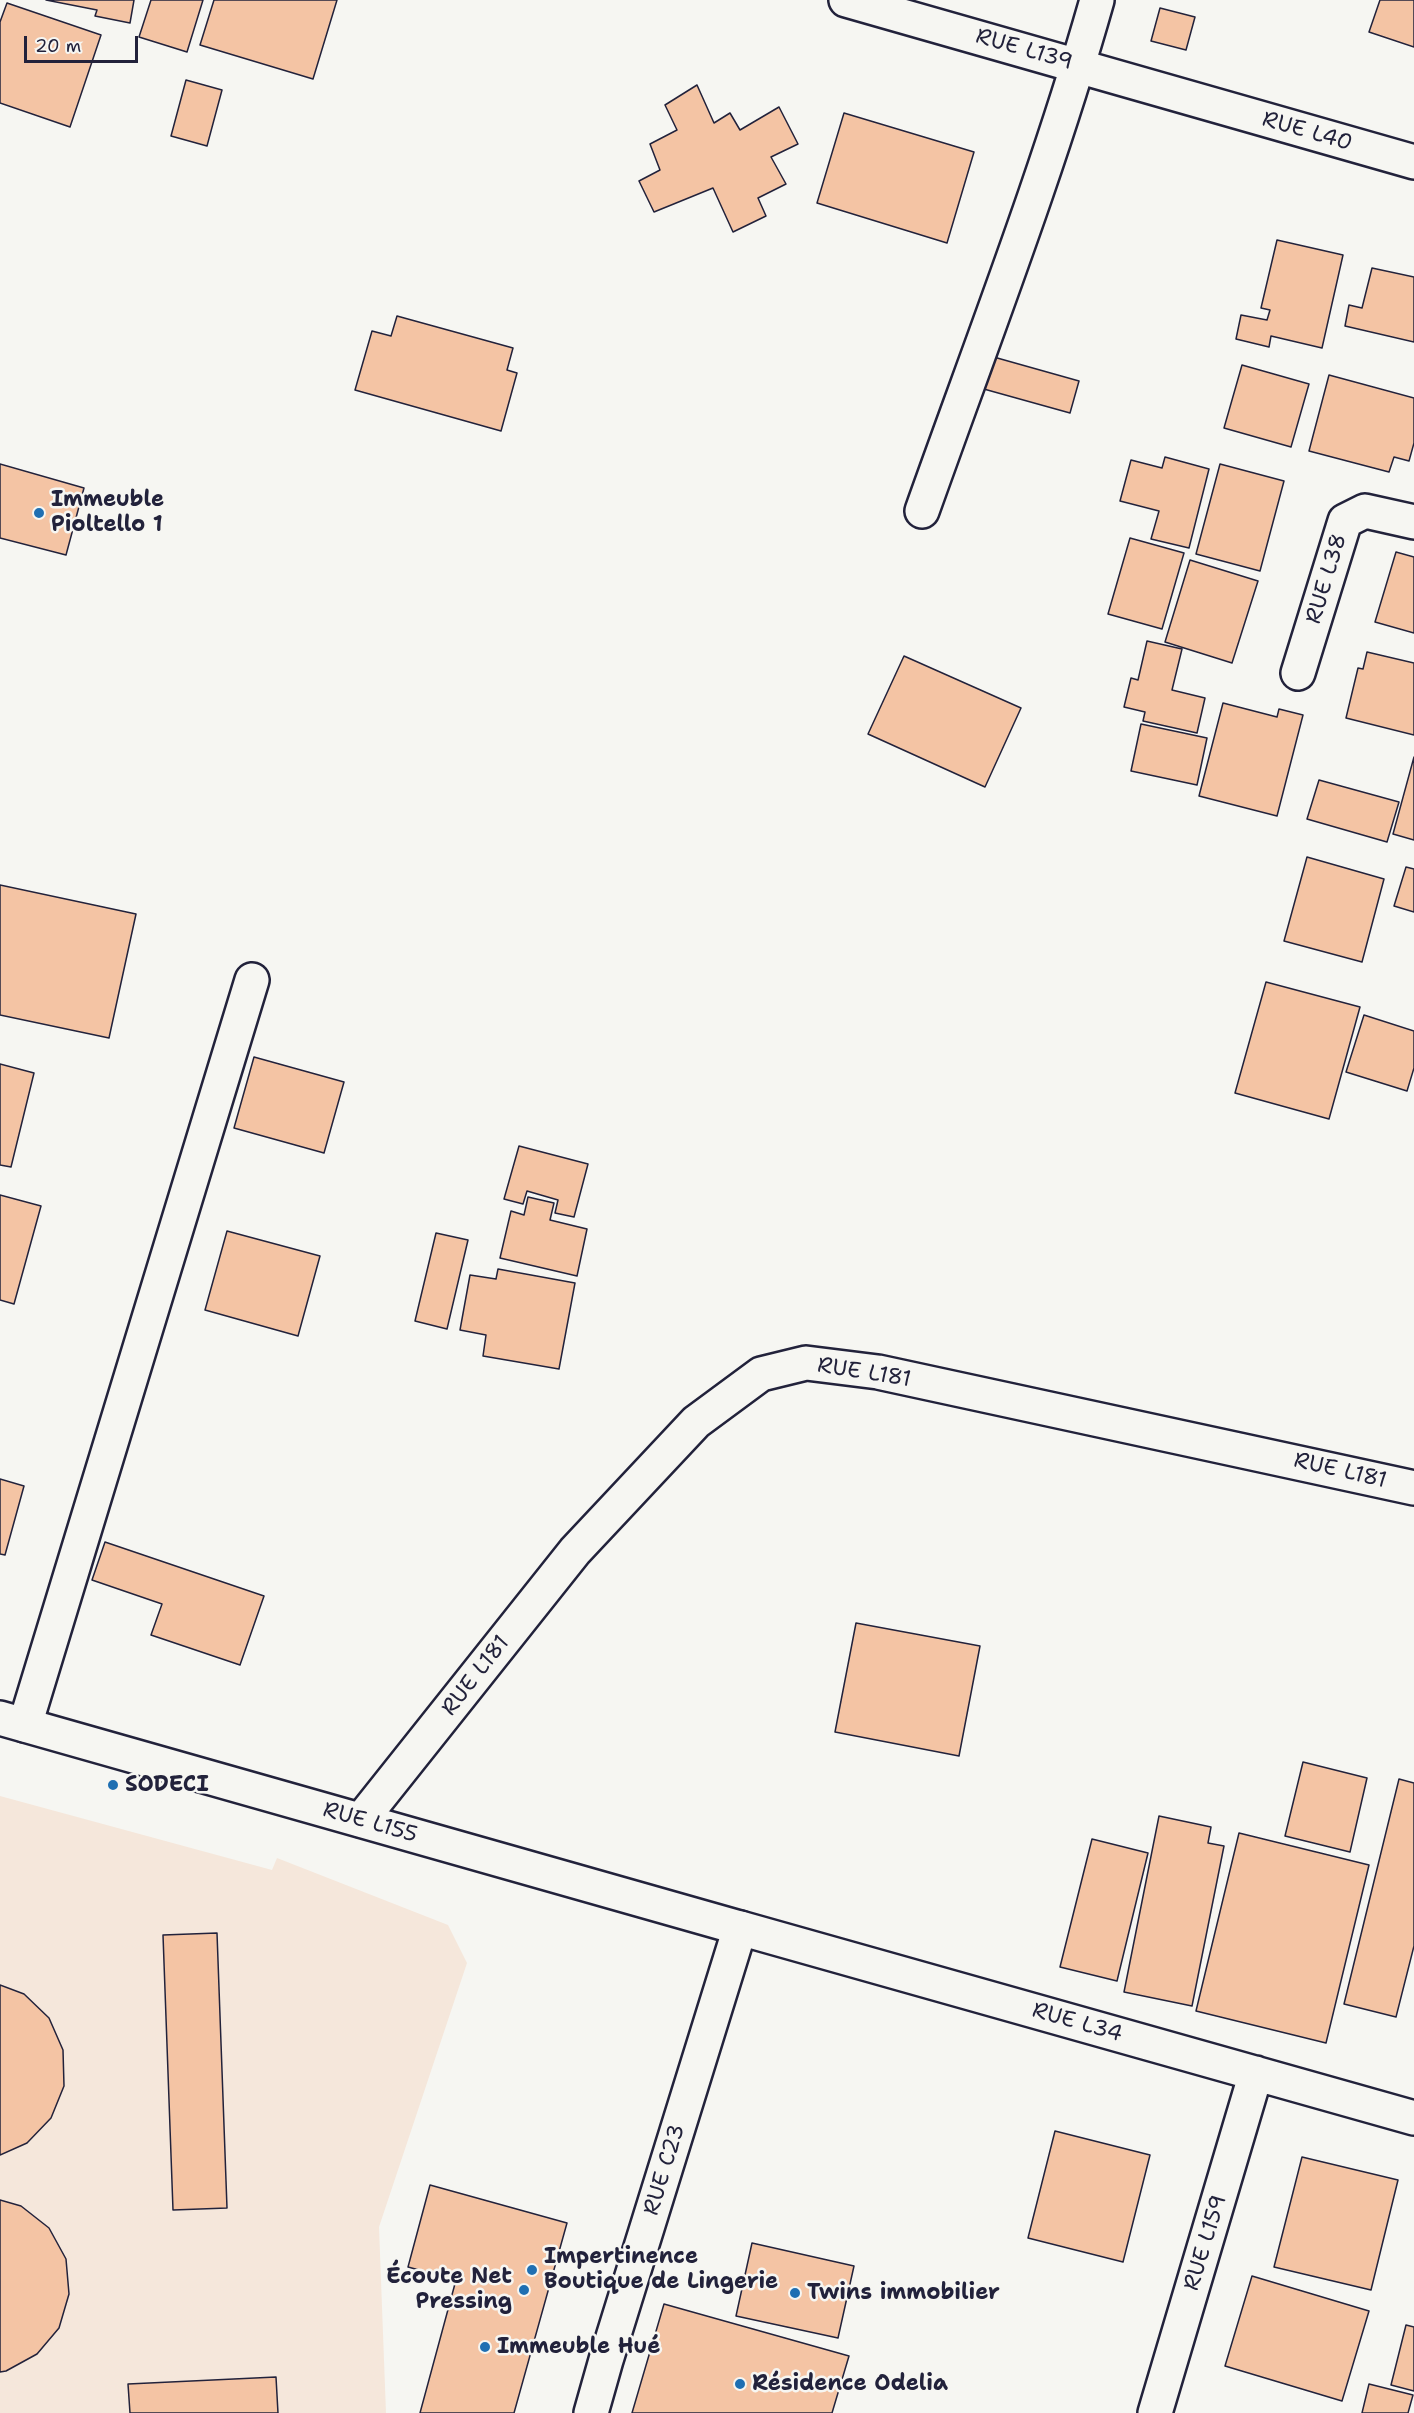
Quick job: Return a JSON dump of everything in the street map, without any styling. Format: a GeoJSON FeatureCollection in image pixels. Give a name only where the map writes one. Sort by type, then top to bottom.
{"type":"FeatureCollection","features":[{"type":"Feature","properties":{"kind":"street","name":"RUE L139"},"geometry":{"type":"LineString","coordinates":[[846,0],[1201,101]]}},
{"type":"Feature","properties":{"kind":"street"},"geometry":{"type":"LineString","coordinates":[[922,511],[1078,65],[1097,0]]}},
{"type":"Feature","properties":{"kind":"street","name":"RUE L40"},"geometry":{"type":"LineString","coordinates":[[1201,101],[1414,162]]}},
{"type":"Feature","properties":{"kind":"street","name":"RUE L38"},"geometry":{"type":"LineString","coordinates":[[1298,673],[1345,521],[1365,511],[1414,522]]}},
{"type":"Feature","properties":{"kind":"street"},"geometry":{"type":"LineString","coordinates":[[13,1721],[252,980]]}},
{"type":"Feature","properties":{"kind":"street","name":"RUE L181"},"geometry":{"type":"LineString","coordinates":[[361,1820],[575,1551],[696,1422],[761,1374],[806,1364],[878,1372],[1414,1488]]}},
{"type":"Feature","properties":{"kind":"street","name":"RUE L155"},"geometry":{"type":"LineString","coordinates":[[13,1721],[740,1928]]}},
{"type":"Feature","properties":{"kind":"street","name":"RUE L34"},"geometry":{"type":"LineString","coordinates":[[740,1928],[1414,2118]]}},
{"type":"Feature","properties":{"kind":"street","name":"RUE C23"},"geometry":{"type":"LineString","coordinates":[[591,2413],[740,1928]]}},
{"type":"Feature","properties":{"kind":"street","name":"RUE L159"},"geometry":{"type":"LineString","coordinates":[[1155,2413],[1256,2073]]}},
{"type":"Feature","properties":{"kind":"shaded area"},"geometry":{"type":"Polygon","coordinates":[[[0,1796],[272,1870],[277,1858],[448,1925],[467,1963],[379,2227],[386,2413],[0,2413],[0,1796]]]}},
{"type":"Feature","properties":{"kind":"building"},"geometry":{"type":"Polygon","coordinates":[[[46,0],[134,0],[130,23],[95,16],[97,10],[46,0]]]}},
{"type":"Feature","properties":{"kind":"building"},"geometry":{"type":"Polygon","coordinates":[[[151,0],[203,0],[187,52],[139,37],[151,0]]]}},
{"type":"Feature","properties":{"kind":"building"},"geometry":{"type":"Polygon","coordinates":[[[214,0],[337,0],[313,79],[200,45],[214,0]]]}},
{"type":"Feature","properties":{"kind":"building"},"geometry":{"type":"Polygon","coordinates":[[[1380,0],[1414,0],[1414,47],[1369,32],[1380,0]]]}},
{"type":"Feature","properties":{"kind":"building"},"geometry":{"type":"Polygon","coordinates":[[[7,3],[101,35],[70,127],[0,103],[0,22],[7,3]]]}},
{"type":"Feature","properties":{"kind":"building"},"geometry":{"type":"Polygon","coordinates":[[[1160,8],[1195,17],[1186,50],[1151,41],[1160,8]]]}},
{"type":"Feature","properties":{"kind":"building"},"geometry":{"type":"Polygon","coordinates":[[[186,80],[222,90],[207,146],[171,136],[186,80]]]}},
{"type":"Feature","properties":{"kind":"building"},"geometry":{"type":"Polygon","coordinates":[[[697,85],[714,123],[730,113],[740,130],[779,107],[798,144],[771,157],[786,184],[758,198],[766,216],[733,232],[713,188],[654,212],[639,181],[660,170],[650,144],[677,130],[665,105],[697,85]]]}},
{"type":"Feature","properties":{"kind":"building"},"geometry":{"type":"Polygon","coordinates":[[[844,113],[974,152],[947,243],[817,203],[844,113]]]}},
{"type":"Feature","properties":{"kind":"building"},"geometry":{"type":"Polygon","coordinates":[[[1277,240],[1343,255],[1322,348],[1271,336],[1269,347],[1236,339],[1241,315],[1267,320],[1270,310],[1261,308],[1277,240]]]}},
{"type":"Feature","properties":{"kind":"building"},"geometry":{"type":"Polygon","coordinates":[[[1372,268],[1414,277],[1414,342],[1345,326],[1349,305],[1362,308],[1372,268]]]}},
{"type":"Feature","properties":{"kind":"building"},"geometry":{"type":"Polygon","coordinates":[[[397,316],[513,348],[507,370],[517,373],[501,431],[355,390],[372,331],[391,336],[397,316]]]}},
{"type":"Feature","properties":{"kind":"building"},"geometry":{"type":"Polygon","coordinates":[[[983,354],[1079,381],[1070,413],[973,386],[983,354]]]}},
{"type":"Feature","properties":{"kind":"building"},"geometry":{"type":"Polygon","coordinates":[[[1242,365],[1309,384],[1291,447],[1224,428],[1242,365]]]}},
{"type":"Feature","properties":{"kind":"building"},"geometry":{"type":"Polygon","coordinates":[[[1329,375],[1414,398],[1414,443],[1409,461],[1394,457],[1389,472],[1309,451],[1329,375]]]}},
{"type":"Feature","properties":{"kind":"building"},"geometry":{"type":"Polygon","coordinates":[[[1165,457],[1209,469],[1189,548],[1151,539],[1159,511],[1120,501],[1131,460],[1162,468],[1165,457]]]}},
{"type":"Feature","properties":{"kind":"building","name":"Immeuble Pioltello 1"},"geometry":{"type":"Polygon","coordinates":[[[0,464],[84,488],[66,555],[0,538],[0,464]]]}},
{"type":"Feature","properties":{"kind":"building"},"geometry":{"type":"Polygon","coordinates":[[[1220,464],[1284,481],[1260,571],[1196,554],[1220,464]]]}},
{"type":"Feature","properties":{"kind":"building"},"geometry":{"type":"Polygon","coordinates":[[[1130,538],[1184,553],[1162,629],[1108,614],[1130,538]]]}},
{"type":"Feature","properties":{"kind":"building"},"geometry":{"type":"Polygon","coordinates":[[[1396,552],[1414,557],[1414,633],[1375,622],[1396,552]]]}},
{"type":"Feature","properties":{"kind":"building"},"geometry":{"type":"Polygon","coordinates":[[[1190,560],[1258,581],[1232,663],[1165,642],[1190,560]]]}},
{"type":"Feature","properties":{"kind":"building"},"geometry":{"type":"Polygon","coordinates":[[[1147,641],[1182,649],[1172,690],[1205,698],[1197,733],[1143,721],[1145,712],[1124,707],[1131,678],[1138,680],[1147,641]]]}},
{"type":"Feature","properties":{"kind":"building"},"geometry":{"type":"Polygon","coordinates":[[[1367,652],[1414,663],[1414,735],[1346,718],[1358,668],[1363,669],[1367,652]]]}},
{"type":"Feature","properties":{"kind":"building"},"geometry":{"type":"Polygon","coordinates":[[[904,656],[1021,708],[985,787],[868,734],[904,656]]]}},
{"type":"Feature","properties":{"kind":"building"},"geometry":{"type":"Polygon","coordinates":[[[1223,703],[1277,717],[1279,709],[1303,715],[1277,816],[1199,796],[1223,703]]]}},
{"type":"Feature","properties":{"kind":"building"},"geometry":{"type":"Polygon","coordinates":[[[1141,724],[1207,738],[1197,785],[1131,771],[1141,724]]]}},
{"type":"Feature","properties":{"kind":"building"},"geometry":{"type":"Polygon","coordinates":[[[1414,757],[1414,840],[1393,834],[1414,757]]]}},
{"type":"Feature","properties":{"kind":"building"},"geometry":{"type":"Polygon","coordinates":[[[1319,780],[1399,802],[1387,842],[1307,819],[1319,780]]]}},
{"type":"Feature","properties":{"kind":"building"},"geometry":{"type":"Polygon","coordinates":[[[1307,857],[1384,879],[1362,962],[1284,941],[1307,857]]]}},
{"type":"Feature","properties":{"kind":"building"},"geometry":{"type":"Polygon","coordinates":[[[1406,867],[1414,869],[1414,912],[1394,906],[1406,867]]]}},
{"type":"Feature","properties":{"kind":"building"},"geometry":{"type":"Polygon","coordinates":[[[0,885],[136,914],[109,1038],[0,1015],[0,885]]]}},
{"type":"Feature","properties":{"kind":"building"},"geometry":{"type":"Polygon","coordinates":[[[1266,982],[1360,1007],[1329,1119],[1235,1093],[1266,982]]]}},
{"type":"Feature","properties":{"kind":"building"},"geometry":{"type":"Polygon","coordinates":[[[1364,1015],[1414,1031],[1414,1068],[1407,1091],[1346,1072],[1364,1015]]]}},
{"type":"Feature","properties":{"kind":"building"},"geometry":{"type":"Polygon","coordinates":[[[254,1057],[344,1082],[324,1153],[234,1128],[254,1057]]]}},
{"type":"Feature","properties":{"kind":"building"},"geometry":{"type":"Polygon","coordinates":[[[0,1064],[34,1073],[11,1167],[0,1165],[0,1064]]]}},
{"type":"Feature","properties":{"kind":"building"},"geometry":{"type":"Polygon","coordinates":[[[519,1146],[588,1164],[574,1217],[555,1213],[558,1200],[527,1191],[523,1204],[504,1199],[519,1146]]]}},
{"type":"Feature","properties":{"kind":"building"},"geometry":{"type":"Polygon","coordinates":[[[0,1195],[41,1206],[14,1304],[0,1300],[0,1195]]]}},
{"type":"Feature","properties":{"kind":"building"},"geometry":{"type":"Polygon","coordinates":[[[528,1197],[554,1203],[550,1220],[587,1229],[577,1276],[500,1258],[511,1211],[524,1215],[528,1197]]]}},
{"type":"Feature","properties":{"kind":"building"},"geometry":{"type":"Polygon","coordinates":[[[227,1231],[320,1256],[298,1336],[205,1310],[227,1231]]]}},
{"type":"Feature","properties":{"kind":"building"},"geometry":{"type":"Polygon","coordinates":[[[436,1233],[468,1240],[447,1329],[415,1321],[436,1233]]]}},
{"type":"Feature","properties":{"kind":"building"},"geometry":{"type":"Polygon","coordinates":[[[498,1269],[575,1283],[559,1369],[483,1356],[486,1335],[460,1330],[470,1275],[496,1279],[498,1269]]]}},
{"type":"Feature","properties":{"kind":"building"},"geometry":{"type":"Polygon","coordinates":[[[0,1479],[24,1486],[5,1555],[0,1554],[0,1479]]]}},
{"type":"Feature","properties":{"kind":"building"},"geometry":{"type":"Polygon","coordinates":[[[105,1542],[264,1596],[240,1665],[151,1635],[162,1604],[92,1580],[105,1542]]]}},
{"type":"Feature","properties":{"kind":"building"},"geometry":{"type":"Polygon","coordinates":[[[856,1623],[980,1646],[959,1756],[835,1732],[856,1623]]]}},
{"type":"Feature","properties":{"kind":"building"},"geometry":{"type":"Polygon","coordinates":[[[1303,1762],[1367,1778],[1350,1852],[1285,1836],[1303,1762]]]}},
{"type":"Feature","properties":{"kind":"building"},"geometry":{"type":"Polygon","coordinates":[[[1399,1779],[1414,1783],[1414,1946],[1396,2017],[1344,2004],[1399,1779]]]}},
{"type":"Feature","properties":{"kind":"building"},"geometry":{"type":"Polygon","coordinates":[[[1159,1816],[1211,1827],[1208,1843],[1224,1846],[1192,2006],[1124,1992],[1159,1816]]]}},
{"type":"Feature","properties":{"kind":"building"},"geometry":{"type":"Polygon","coordinates":[[[1239,1833],[1369,1865],[1326,2043],[1196,2011],[1239,1833]]]}},
{"type":"Feature","properties":{"kind":"building"},"geometry":{"type":"Polygon","coordinates":[[[1092,1839],[1148,1853],[1117,1981],[1060,1967],[1092,1839]]]}},
{"type":"Feature","properties":{"kind":"building"},"geometry":{"type":"Polygon","coordinates":[[[217,1933],[227,2208],[173,2210],[163,1935],[217,1933]]]}},
{"type":"Feature","properties":{"kind":"building"},"geometry":{"type":"Polygon","coordinates":[[[0,1985],[24,1994],[49,2018],[63,2050],[64,2086],[51,2118],[27,2143],[0,2155],[0,1985]]]}},
{"type":"Feature","properties":{"kind":"building"},"geometry":{"type":"Polygon","coordinates":[[[1055,2131],[1150,2155],[1123,2262],[1028,2238],[1055,2131]]]}},
{"type":"Feature","properties":{"kind":"building"},"geometry":{"type":"Polygon","coordinates":[[[1302,2157],[1398,2180],[1371,2290],[1274,2267],[1302,2157]]]}},
{"type":"Feature","properties":{"kind":"building","name":"Immeuble Hué"},"geometry":{"type":"Polygon","coordinates":[[[430,2185],[567,2223],[514,2413],[420,2413],[456,2280],[408,2267],[430,2185]]]}},
{"type":"Feature","properties":{"kind":"building"},"geometry":{"type":"Polygon","coordinates":[[[0,2200],[21,2206],[49,2228],[66,2259],[69,2294],[59,2328],[37,2354],[0,2372],[0,2200]]]}},
{"type":"Feature","properties":{"kind":"building"},"geometry":{"type":"Polygon","coordinates":[[[752,2243],[854,2266],[838,2338],[736,2316],[752,2243]]]}},
{"type":"Feature","properties":{"kind":"building"},"geometry":{"type":"Polygon","coordinates":[[[1252,2276],[1369,2311],[1342,2401],[1225,2366],[1252,2276]]]}},
{"type":"Feature","properties":{"kind":"building","name":"Résidence Odelia"},"geometry":{"type":"Polygon","coordinates":[[[664,2304],[849,2356],[832,2413],[632,2413],[664,2304]]]}},
{"type":"Feature","properties":{"kind":"building"},"geometry":{"type":"Polygon","coordinates":[[[1406,2325],[1414,2327],[1414,2391],[1391,2385],[1406,2325]]]}},
{"type":"Feature","properties":{"kind":"building"},"geometry":{"type":"Polygon","coordinates":[[[276,2377],[278,2413],[130,2413],[128,2384],[276,2377]]]}},
{"type":"Feature","properties":{"kind":"building"},"geometry":{"type":"Polygon","coordinates":[[[1369,2384],[1413,2395],[1408,2413],[1362,2413],[1369,2384]]]}},
{"type":"Feature","properties":{"kind":"place","name":"Immeuble Pioltello 1"},"geometry":{"type":"Point","coordinates":[39,513]}},
{"type":"Feature","properties":{"kind":"place","name":"SODECI"},"geometry":{"type":"Point","coordinates":[113,1785]}},
{"type":"Feature","properties":{"kind":"place","name":"Impertinence Boutique de Lingerie"},"geometry":{"type":"Point","coordinates":[532,2270]}},
{"type":"Feature","properties":{"kind":"place","name":"Écoute Net Pressing"},"geometry":{"type":"Point","coordinates":[524,2290]}},
{"type":"Feature","properties":{"kind":"place","name":"Twins immobilier"},"geometry":{"type":"Point","coordinates":[795,2293]}},
{"type":"Feature","properties":{"kind":"place","name":"Immeuble Hué"},"geometry":{"type":"Point","coordinates":[485,2347]}},
{"type":"Feature","properties":{"kind":"place","name":"Résidence Odelia"},"geometry":{"type":"Point","coordinates":[740,2384]}}]}
